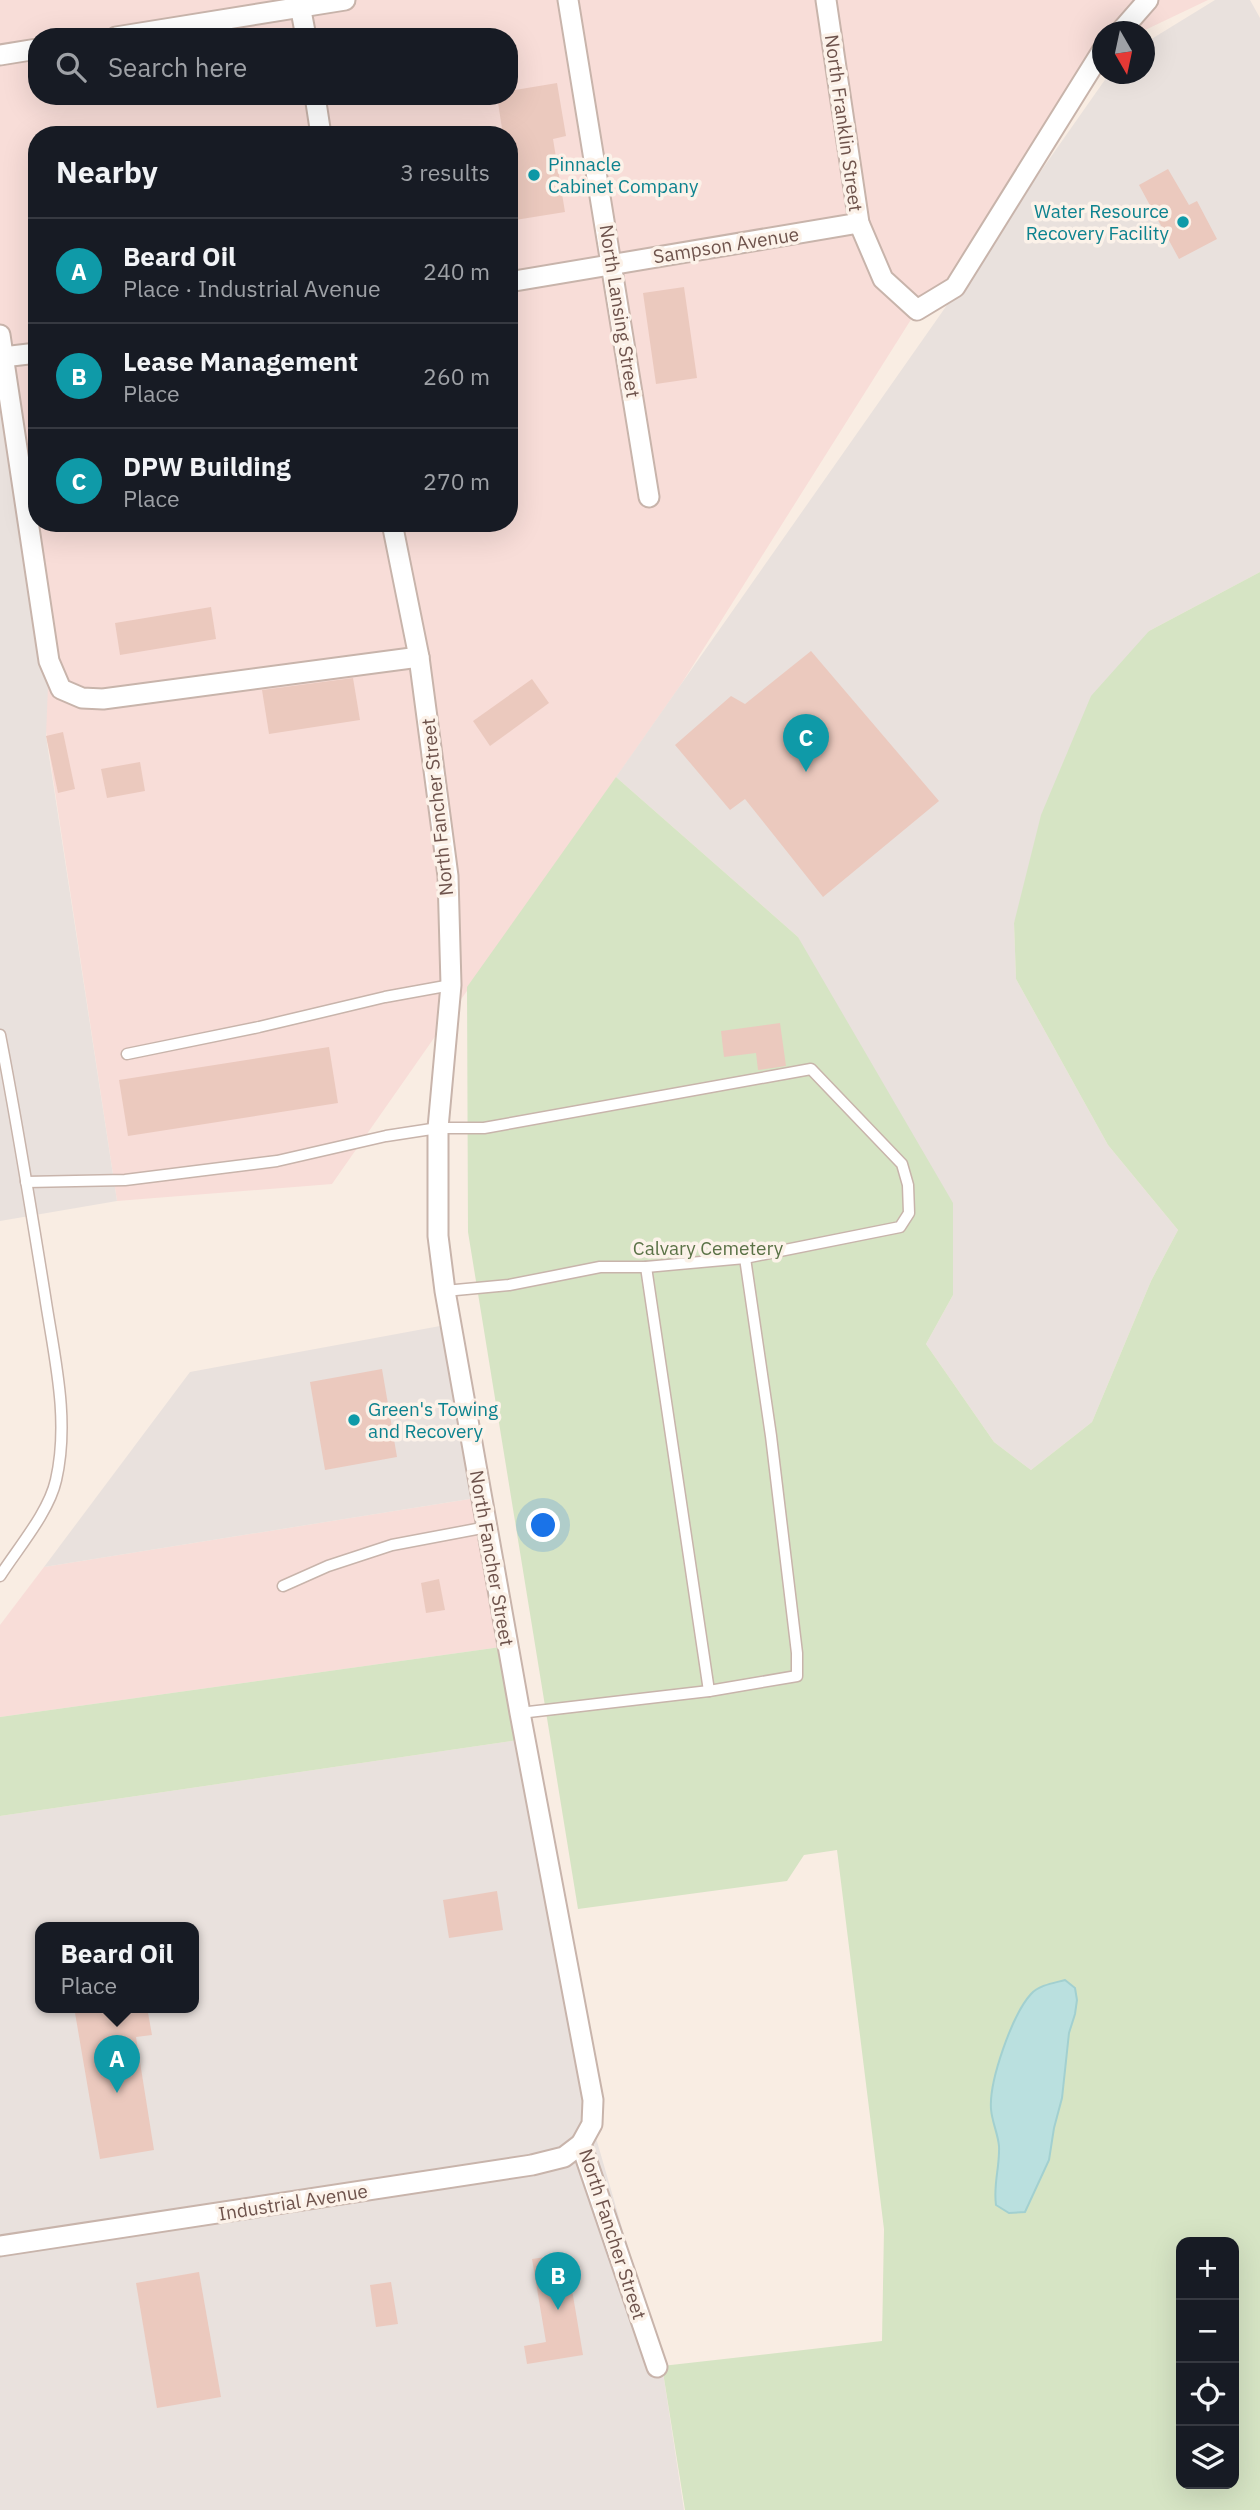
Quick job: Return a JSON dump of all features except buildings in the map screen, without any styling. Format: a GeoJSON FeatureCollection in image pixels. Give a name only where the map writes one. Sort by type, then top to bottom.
{"type":"FeatureCollection","features":[{"type":"Feature","properties":{"kind":"street"},"geometry":{"type":"LineString","coordinates":[[166,28],[300,4],[345,0]]}},
{"type":"Feature","properties":{"kind":"street","name":"North Lansing Street"},"geometry":{"type":"LineString","coordinates":[[568,0],[649,497]]}},
{"type":"Feature","properties":{"kind":"street","name":"North Franklin Street"},"geometry":{"type":"LineString","coordinates":[[826,0],[859,223],[884,279],[917,310],[955,287],[1092,67]]}},
{"type":"Feature","properties":{"kind":"street"},"geometry":{"type":"LineString","coordinates":[[1130,21],[1148,0]]}},
{"type":"Feature","properties":{"kind":"street"},"geometry":{"type":"LineString","coordinates":[[300,4],[304,28]]}},
{"type":"Feature","properties":{"kind":"street"},"geometry":{"type":"LineString","coordinates":[[0,55],[28,50]]}},
{"type":"Feature","properties":{"kind":"street"},"geometry":{"type":"LineString","coordinates":[[316,105],[320,126]]}},
{"type":"Feature","properties":{"kind":"street","name":"Sampson Avenue"},"geometry":{"type":"LineString","coordinates":[[518,280],[859,223]]}},
{"type":"Feature","properties":{"kind":"street"},"geometry":{"type":"LineString","coordinates":[[0,335],[28,526]]}},
{"type":"Feature","properties":{"kind":"street"},"geometry":{"type":"LineString","coordinates":[[3,357],[28,354]]}},
{"type":"Feature","properties":{"kind":"street"},"geometry":{"type":"LineString","coordinates":[[29,532],[48,661],[61,689],[82,698],[103,699],[419,657]]}},
{"type":"Feature","properties":{"kind":"street","name":"North Fancher Street"},"geometry":{"type":"LineString","coordinates":[[395,532],[419,657],[448,876],[450,985],[438,1128],[438,1236],[445,1291],[593,2101],[592,2124],[581,2144],[657,2367]]}},
{"type":"Feature","properties":{"kind":"street","name":"Industrial Avenue"},"geometry":{"type":"LineString","coordinates":[[0,2246],[532,2165],[564,2157],[581,2144]]}},
{"type":"Feature","properties":{"kind":"lane"},"geometry":{"type":"LineString","coordinates":[[128,1054],[450,985]]}},
{"type":"Feature","properties":{"kind":"lane"},"geometry":{"type":"LineString","coordinates":[[0,1035],[59,1388],[63,1433],[56,1482],[41,1514],[0,1576]]}},
{"type":"Feature","properties":{"kind":"lane"},"geometry":{"type":"LineString","coordinates":[[26,1182],[125,1180],[277,1161],[386,1136],[438,1128],[484,1128],[811,1069],[902,1164],[908,1185],[909,1213],[900,1227],[745,1258],[646,1268],[600,1267],[509,1285],[445,1291]]}},
{"type":"Feature","properties":{"kind":"lane"},"geometry":{"type":"LineString","coordinates":[[520,1713],[709,1691],[797,1676],[797,1653],[772,1450],[745,1258]]}},
{"type":"Feature","properties":{"kind":"lane"},"geometry":{"type":"LineString","coordinates":[[646,1268],[709,1691]]}},
{"type":"Feature","properties":{"kind":"lane"},"geometry":{"type":"LineString","coordinates":[[283,1586],[328,1566],[392,1545],[487,1527]]}},
{"type":"Feature","properties":{"kind":"shaded area"},"geometry":{"type":"Polygon","coordinates":[[[0,0],[1208,0],[1155,25],[1155,21],[1092,21],[1092,68],[955,287],[917,310],[680,686],[332,1184],[117,1201],[0,428],[0,0]]]}},
{"type":"Feature","properties":{"kind":"shaded area"},"geometry":{"type":"Polygon","coordinates":[[[1215,0],[1250,0],[1260,18],[1260,572],[1149,631],[1014,923],[1016,979],[1108,1145],[1178,1230],[1151,1281],[1092,1422],[1031,1470],[994,1442],[926,1344],[953,1295],[798,937],[616,777],[1102,84],[1155,84],[1155,37],[1215,0]]]}},
{"type":"Feature","properties":{"kind":"shaded area"},"geometry":{"type":"Polygon","coordinates":[[[0,369],[49,661],[46,736],[117,1201],[0,1221],[0,369]]]}},
{"type":"Feature","properties":{"kind":"shaded area"},"geometry":{"type":"Polygon","coordinates":[[[451,1324],[482,1497],[44,1567],[190,1372],[451,1324]]]}},
{"type":"Feature","properties":{"kind":"shaded area"},"geometry":{"type":"Polygon","coordinates":[[[482,1497],[508,1646],[0,1717],[0,1625],[44,1567],[482,1497]]]}},
{"type":"Feature","properties":{"kind":"shaded area"},"geometry":{"type":"Polygon","coordinates":[[[525,1739],[592,2124],[662,2366],[684,2510],[0,2510],[0,1816],[525,1739]]]}},
{"type":"Feature","properties":{"kind":"green space","name":"Calvary Cemetery"},"geometry":{"type":"Polygon","coordinates":[[[1260,572],[1260,2510],[685,2510],[662,2366],[882,2341],[884,2229],[837,1850],[804,1855],[787,1881],[578,1909],[468,1232],[467,987],[616,777],[798,937],[953,1203],[953,1295],[926,1344],[994,1442],[1031,1470],[1092,1422],[1151,1281],[1178,1230],[1108,1145],[1016,979],[1014,923],[1041,815],[1091,696],[1149,631],[1260,572]]]}},
{"type":"Feature","properties":{"kind":"green space"},"geometry":{"type":"Polygon","coordinates":[[[508,1646],[525,1739],[0,1816],[0,1717],[508,1646]]]}},
{"type":"Feature","properties":{"kind":"water"},"geometry":{"type":"Polygon","coordinates":[[[1065,1980],[1075,1988],[1077,2000],[1069,2033],[1062,2098],[1049,2160],[1025,2212],[1009,2213],[996,2205],[999,2146],[991,2109],[994,2082],[1009,2032],[1024,2004],[1038,1988],[1065,1980]]]}},
{"type":"Feature","properties":{"kind":"place","name":"Pinnacle Cabinet Company"},"geometry":{"type":"Point","coordinates":[534,175]}},
{"type":"Feature","properties":{"kind":"place","name":"Water Resource Recovery Facility"},"geometry":{"type":"Point","coordinates":[1183,222]}},
{"type":"Feature","properties":{"kind":"place","name":"DPW Building"},"geometry":{"type":"Point","coordinates":[806,772]}},
{"type":"Feature","properties":{"kind":"place","name":"Green's Towing and Recovery"},"geometry":{"type":"Point","coordinates":[354,1420]}},
{"type":"Feature","properties":{"kind":"place","name":"Beard Oil"},"geometry":{"type":"Point","coordinates":[117,2093]}},
{"type":"Feature","properties":{"kind":"place","name":"Lease Management"},"geometry":{"type":"Point","coordinates":[558,2310]}}]}
